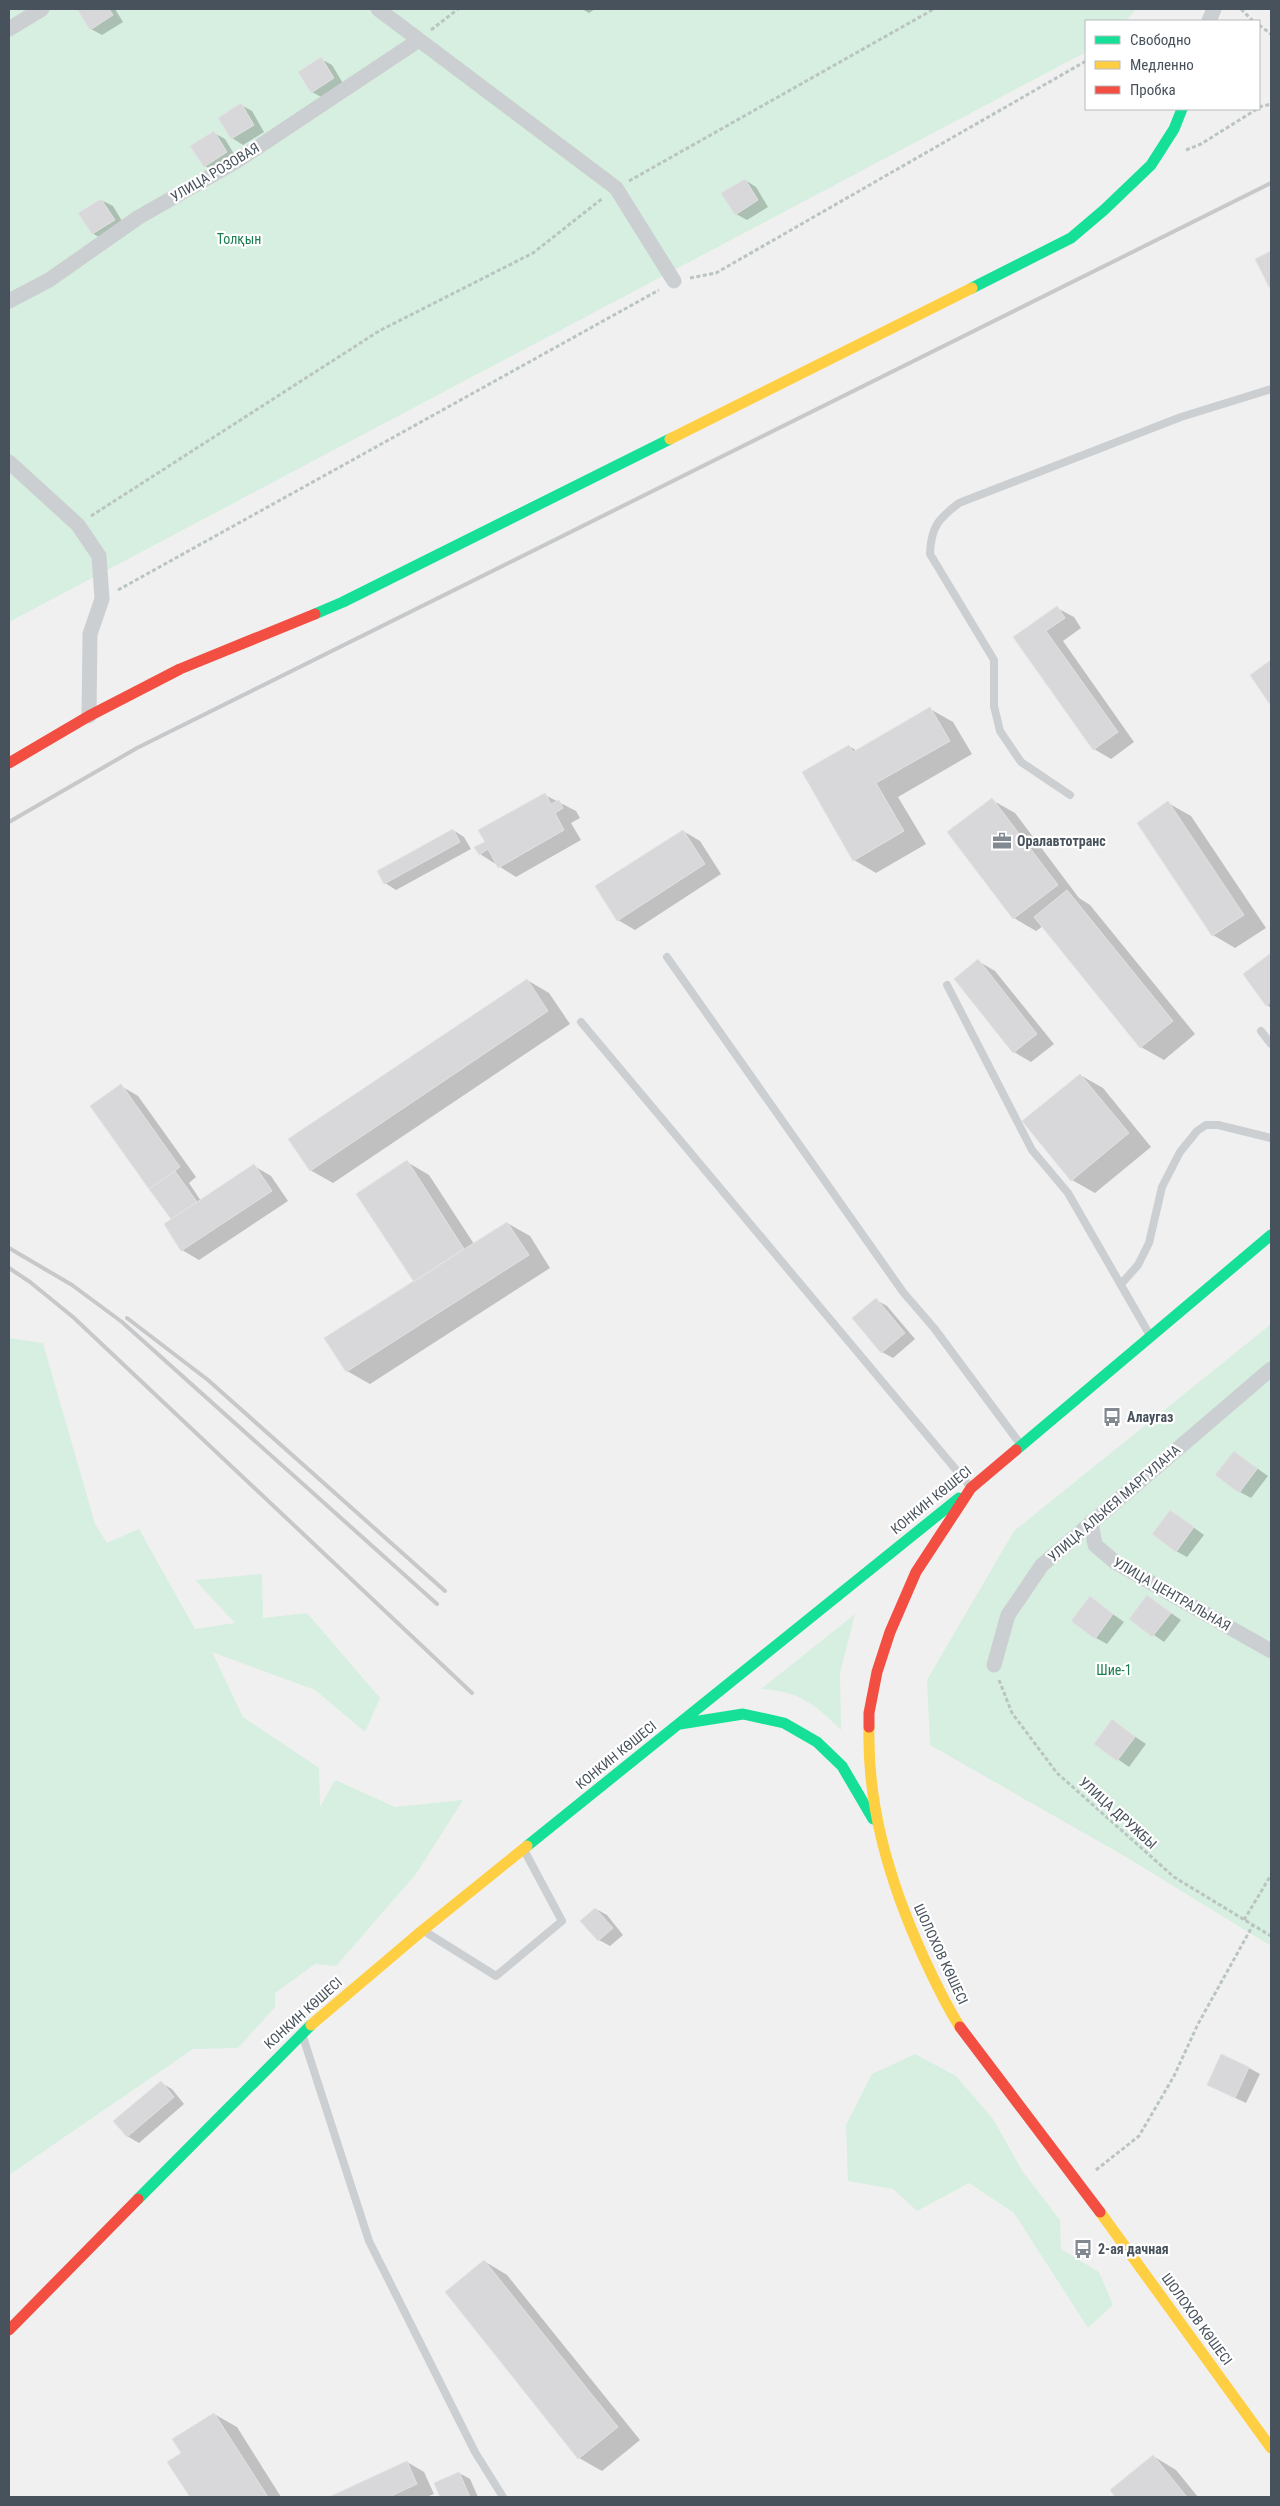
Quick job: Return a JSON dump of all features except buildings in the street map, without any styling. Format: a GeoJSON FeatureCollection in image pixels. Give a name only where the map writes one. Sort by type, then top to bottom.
{"type":"FeatureCollection","features":[{"type":"Feature","properties":{"kind":"main road"},"geometry":{"type":"LineString","coordinates":[[9,763],[90,716],[180,669],[343,602],[1071,238],[1116,200],[1155,161],[1176,129],[1182,110]]}},
{"type":"Feature","properties":{"kind":"main road","name":"КОНКИН КӨШЕСІ"},"geometry":{"type":"LineString","coordinates":[[9,2330],[302,2032],[423,1930],[971,1488],[1271,1234]]}},
{"type":"Feature","properties":{"kind":"main road","name":"ШОЛОХОВ КӨШЕСІ"},"geometry":{"type":"LineString","coordinates":[[971,1488],[916,1572],[890,1632],[877,1672],[869,1713],[868,1760],[876,1824],[893,1882],[915,1938],[946,2006],[984,2061],[1079,2183],[1271,2448]]}},
{"type":"Feature","properties":{"kind":"main road"},"geometry":{"type":"LineString","coordinates":[[678,1725],[743,1714],[784,1723],[817,1742],[842,1766],[876,1824]]}},
{"type":"Feature","properties":{"kind":"street"},"geometry":{"type":"LineString","coordinates":[[9,29],[42,9]]}},
{"type":"Feature","properties":{"kind":"street"},"geometry":{"type":"LineString","coordinates":[[378,9],[616,188],[674,281]]}},
{"type":"Feature","properties":{"kind":"street","name":"УЛИЦА РОЗОВАЯ"},"geometry":{"type":"LineString","coordinates":[[9,301],[49,280],[139,217],[237,161],[419,40]]}},
{"type":"Feature","properties":{"kind":"street"},"geometry":{"type":"LineString","coordinates":[[9,462],[78,525],[99,556],[102,599],[90,634],[90,716]]}},
{"type":"Feature","properties":{"kind":"street","name":"УЛИЦА АЛЬКЕЯ МАРГУЛАНА"},"geometry":{"type":"LineString","coordinates":[[994,1665],[1008,1615],[1042,1565],[1271,1368]]}},
{"type":"Feature","properties":{"kind":"street","name":"УЛИЦА ЦЕНТРАЛЬНАЯ"},"geometry":{"type":"LineString","coordinates":[[1091,1522],[1095,1545],[1115,1562],[1271,1651]]}},
{"type":"Feature","properties":{"kind":"lane"},"geometry":{"type":"LineString","coordinates":[[1070,795],[1022,762],[1000,732],[994,706],[994,660],[930,554],[931,534],[941,517],[959,503],[1181,417],[1271,389]]}},
{"type":"Feature","properties":{"kind":"lane"},"geometry":{"type":"LineString","coordinates":[[667,957],[903,1292],[934,1328],[1021,1445]]}},
{"type":"Feature","properties":{"kind":"lane"},"geometry":{"type":"LineString","coordinates":[[947,985],[1032,1150],[1068,1193],[1122,1283],[1151,1336]]}},
{"type":"Feature","properties":{"kind":"lane"},"geometry":{"type":"LineString","coordinates":[[582,1022],[971,1488]]}},
{"type":"Feature","properties":{"kind":"lane"},"geometry":{"type":"LineString","coordinates":[[1261,1032],[1271,1044]]}},
{"type":"Feature","properties":{"kind":"lane"},"geometry":{"type":"LineString","coordinates":[[1122,1283],[1138,1265],[1149,1243],[1162,1187],[1180,1152],[1197,1131],[1206,1125],[1218,1125],[1271,1138]]}},
{"type":"Feature","properties":{"kind":"lane"},"geometry":{"type":"LineString","coordinates":[[423,1930],[496,1976],[562,1922],[524,1849]]}},
{"type":"Feature","properties":{"kind":"lane"},"geometry":{"type":"LineString","coordinates":[[302,2032],[369,2241],[475,2452],[503,2497]]}},
{"type":"Feature","properties":{"kind":"path"},"geometry":{"type":"LineString","coordinates":[[419,40],[458,9]]}},
{"type":"Feature","properties":{"kind":"path"},"geometry":{"type":"LineString","coordinates":[[78,525],[379,331],[533,253],[616,188],[934,9]]}},
{"type":"Feature","properties":{"kind":"path"},"geometry":{"type":"LineString","coordinates":[[1241,9],[1252,20]]}},
{"type":"Feature","properties":{"kind":"path"},"geometry":{"type":"LineString","coordinates":[[1260,26],[1271,34]]}},
{"type":"Feature","properties":{"kind":"path"},"geometry":{"type":"LineString","coordinates":[[102,599],[674,281],[716,273],[1085,63]]}},
{"type":"Feature","properties":{"kind":"path"},"geometry":{"type":"LineString","coordinates":[[1183,151],[1201,144],[1255,110]]}},
{"type":"Feature","properties":{"kind":"path","name":"УЛИЦА ДРУЖБЫ"},"geometry":{"type":"LineString","coordinates":[[994,1665],[1012,1714],[1057,1773],[1174,1877],[1271,1936]]}},
{"type":"Feature","properties":{"kind":"path"},"geometry":{"type":"LineString","coordinates":[[1244,1920],[1271,1875]]}},
{"type":"Feature","properties":{"kind":"path"},"geometry":{"type":"LineString","coordinates":[[1079,2183],[1139,2136],[1174,2076],[1198,2024],[1253,1925]]}},
{"type":"Feature","properties":{"kind":"green space","name":"Толқын"},"geometry":{"type":"Polygon","coordinates":[[[9,9],[1137,9],[1126,20],[1085,20],[1085,53],[9,622],[9,9]]]}},
{"type":"Feature","properties":{"kind":"green space","name":"Шие-1"},"geometry":{"type":"Polygon","coordinates":[[[1271,1324],[1271,1946],[1126,1857],[930,1745],[927,1680],[1014,1531],[1271,1324]]]}},
{"type":"Feature","properties":{"kind":"green space"},"geometry":{"type":"Polygon","coordinates":[[[9,1338],[43,1343],[95,1524],[107,1543],[139,1529],[195,1629],[235,1623],[195,1580],[262,1574],[263,1618],[307,1613],[380,1698],[365,1732],[315,1690],[212,1652],[243,1717],[319,1768],[320,1807],[335,1780],[395,1807],[463,1800],[416,1874],[336,1966],[315,1964],[275,1993],[275,2007],[238,2048],[193,2049],[9,2175],[9,1338]]]}},
{"type":"Feature","properties":{"kind":"green space"},"geometry":{"type":"Polygon","coordinates":[[[855,1614],[840,1673],[841,1730],[823,1713],[805,1700],[774,1690],[761,1689],[855,1614]]]}},
{"type":"Feature","properties":{"kind":"green space"},"geometry":{"type":"Polygon","coordinates":[[[915,2054],[956,2076],[993,2119],[1023,2172],[1060,2220],[1061,2249],[1099,2272],[1113,2305],[1088,2328],[1014,2213],[969,2183],[917,2211],[893,2189],[848,2181],[846,2125],[872,2074],[915,2054]]]}},
{"type":"Feature","properties":{"kind":"railway"},"geometry":{"type":"LineString","coordinates":[[9,822],[137,748],[1271,183]]}},
{"type":"Feature","properties":{"kind":"railway"},"geometry":{"type":"LineString","coordinates":[[9,1248],[72,1285],[122,1322],[437,1604]]}},
{"type":"Feature","properties":{"kind":"railway"},"geometry":{"type":"LineString","coordinates":[[9,1268],[30,1282],[73,1317],[472,1693]]}},
{"type":"Feature","properties":{"kind":"railway"},"geometry":{"type":"LineString","coordinates":[[127,1318],[208,1380],[445,1591]]}},
{"type":"Feature","properties":{"kind":"traffic: fast"},"geometry":{"type":"LineString","coordinates":[[972,288],[1071,238],[1104,210],[1151,165],[1174,129],[1182,110]]}},
{"type":"Feature","properties":{"kind":"traffic: fast"},"geometry":{"type":"LineString","coordinates":[[315,614],[343,602],[670,439]]}},
{"type":"Feature","properties":{"kind":"traffic: fast"},"geometry":{"type":"LineString","coordinates":[[1016,1450],[1271,1235]]}},
{"type":"Feature","properties":{"kind":"traffic: fast"},"geometry":{"type":"LineString","coordinates":[[527,1846],[959,1498]]}},
{"type":"Feature","properties":{"kind":"traffic: fast"},"geometry":{"type":"LineString","coordinates":[[680,1724],[743,1714],[784,1723],[817,1742],[842,1766],[873,1819]]}},
{"type":"Feature","properties":{"kind":"traffic: fast"},"geometry":{"type":"LineString","coordinates":[[138,2199],[311,2025]]}},
{"type":"Feature","properties":{"kind":"traffic: slow"},"geometry":{"type":"LineString","coordinates":[[670,439],[972,288]]}},
{"type":"Feature","properties":{"kind":"traffic: slow"},"geometry":{"type":"LineString","coordinates":[[869,1727],[869,1757],[872,1786],[883,1844],[891,1873],[900,1901],[923,1956],[960,2027]]}},
{"type":"Feature","properties":{"kind":"traffic: slow"},"geometry":{"type":"LineString","coordinates":[[311,2025],[423,1930],[527,1846]]}},
{"type":"Feature","properties":{"kind":"traffic: slow"},"geometry":{"type":"LineString","coordinates":[[1100,2212],[1271,2448]]}},
{"type":"Feature","properties":{"kind":"traffic: jam"},"geometry":{"type":"LineString","coordinates":[[9,763],[89,716],[180,669],[315,614]]}},
{"type":"Feature","properties":{"kind":"traffic: jam"},"geometry":{"type":"LineString","coordinates":[[869,1727],[869,1713],[877,1672],[890,1632],[916,1572],[971,1488],[1016,1450]]}},
{"type":"Feature","properties":{"kind":"traffic: jam"},"geometry":{"type":"LineString","coordinates":[[960,2027],[1100,2212]]}},
{"type":"Feature","properties":{"kind":"traffic: jam"},"geometry":{"type":"LineString","coordinates":[[9,2330],[138,2199]]}},
{"type":"Feature","properties":{"kind":"place","name":"Оралавтотранс"},"geometry":{"type":"Point","coordinates":[1002,841]}},
{"type":"Feature","properties":{"kind":"place","name":"Алаугаз"},"geometry":{"type":"Point","coordinates":[1112,1417]}},
{"type":"Feature","properties":{"kind":"place","name":"2-ая дачная"},"geometry":{"type":"Point","coordinates":[1083,2249]}}]}
